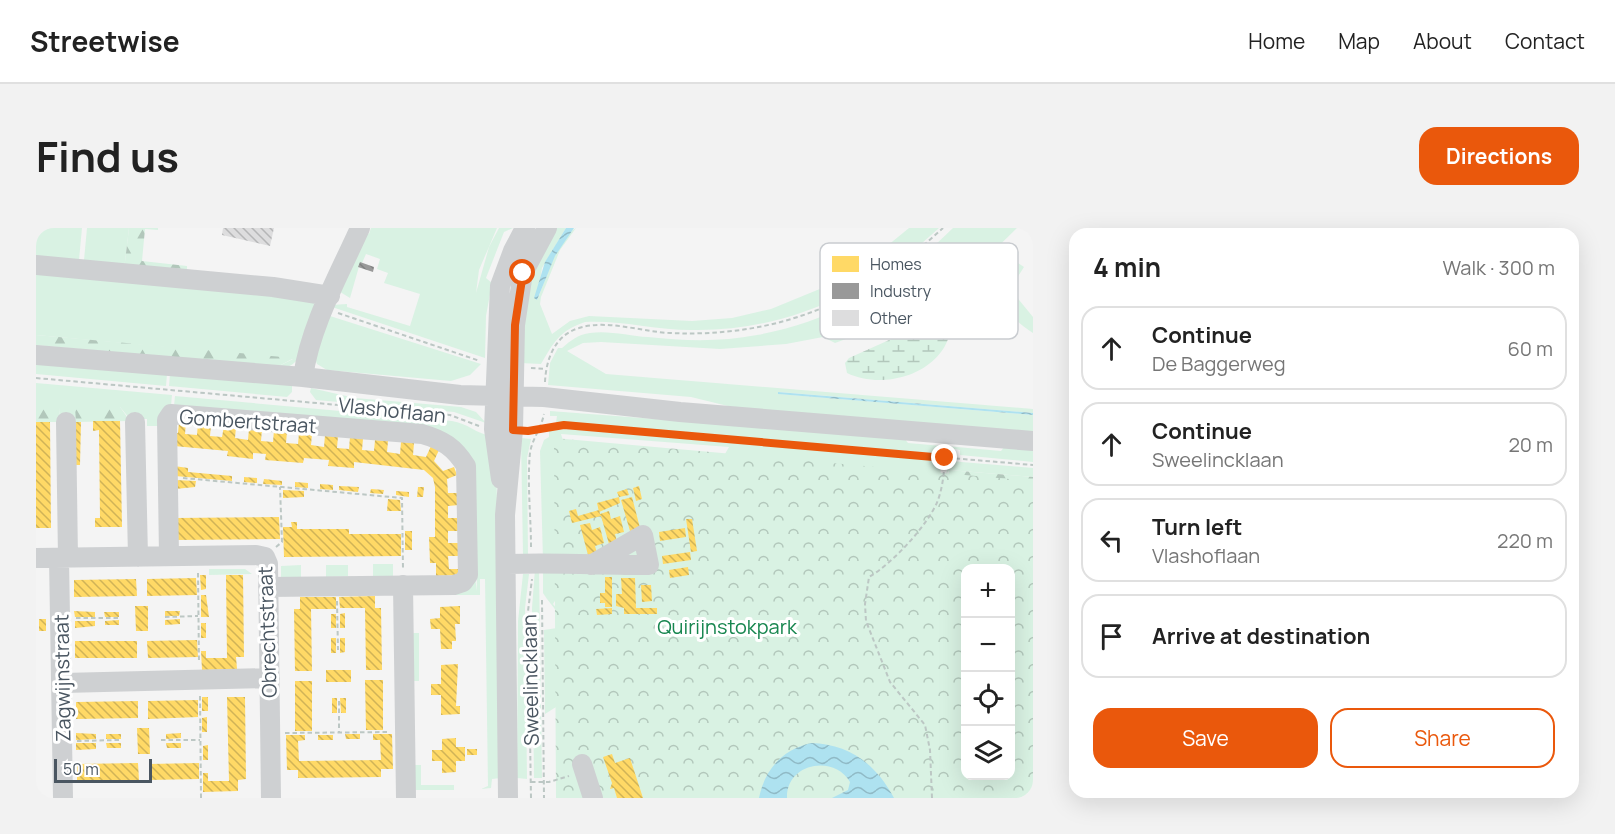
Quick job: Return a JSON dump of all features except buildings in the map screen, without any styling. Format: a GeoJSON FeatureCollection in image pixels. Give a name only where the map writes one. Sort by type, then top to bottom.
{"type":"FeatureCollection","features":[{"type":"Feature","properties":{"kind":"street"},"geometry":{"type":"LineString","coordinates":[[303,377],[305,361],[327,302],[360,228]]}},
{"type":"Feature","properties":{"kind":"street"},"geometry":{"type":"LineString","coordinates":[[505,396],[495,363],[500,286],[513,251],[525,228]]}},
{"type":"Feature","properties":{"kind":"street"},"geometry":{"type":"LineString","coordinates":[[505,396],[515,366],[515,325],[523,273],[547,228]]}},
{"type":"Feature","properties":{"kind":"street"},"geometry":{"type":"LineString","coordinates":[[36,265],[273,287],[327,302]]}},
{"type":"Feature","properties":{"kind":"street","name":"Vlashoflaan"},"geometry":{"type":"LineString","coordinates":[[36,355],[303,377],[460,395],[505,396],[1033,441]]}},
{"type":"Feature","properties":{"kind":"street","name":"Sweelincklaan"},"geometry":{"type":"LineString","coordinates":[[505,396],[508,798]]}},
{"type":"Feature","properties":{"kind":"street","name":"Gombertstraat"},"geometry":{"type":"LineString","coordinates":[[169,556],[167,420],[171,414],[422,434],[438,439],[457,451],[466,466],[468,575],[463,582],[454,585],[268,587]]}},
{"type":"Feature","properties":{"kind":"street"},"geometry":{"type":"LineString","coordinates":[[64,558],[66,422]]}},
{"type":"Feature","properties":{"kind":"street"},"geometry":{"type":"LineString","coordinates":[[135,422],[138,557]]}},
{"type":"Feature","properties":{"kind":"street","name":"Obrechtstraat"},"geometry":{"type":"LineString","coordinates":[[36,558],[256,555],[265,557],[268,564],[271,798]]}},
{"type":"Feature","properties":{"kind":"street","name":"Zagwijnstraat"},"geometry":{"type":"LineString","coordinates":[[63,798],[61,618],[64,558]]}},
{"type":"Feature","properties":{"kind":"street"},"geometry":{"type":"LineString","coordinates":[[506,564],[591,565]]}},
{"type":"Feature","properties":{"kind":"street"},"geometry":{"type":"LineString","coordinates":[[403,585],[406,798]]}},
{"type":"Feature","properties":{"kind":"street"},"geometry":{"type":"LineString","coordinates":[[63,683],[270,678]]}},
{"type":"Feature","properties":{"kind":"street"},"geometry":{"type":"LineString","coordinates":[[582,764],[593,798]]}},
{"type":"Feature","properties":{"kind":"path"},"geometry":{"type":"LineString","coordinates":[[927,243],[943,228]]}},
{"type":"Feature","properties":{"kind":"path"},"geometry":{"type":"LineString","coordinates":[[327,302],[479,361],[495,363]]}},
{"type":"Feature","properties":{"kind":"path"},"geometry":{"type":"LineString","coordinates":[[515,366],[546,369],[556,344],[579,328],[597,326],[669,333],[715,334],[759,328],[820,310]]}},
{"type":"Feature","properties":{"kind":"path","name":"Vlashoflaan"},"geometry":{"type":"LineString","coordinates":[[36,378],[450,415],[504,429],[541,430],[564,425],[1033,465]]}},
{"type":"Feature","properties":{"kind":"path","name":"Sweelincklaan"},"geometry":{"type":"LineString","coordinates":[[531,798],[528,611],[531,563],[531,453],[536,436],[541,430]]}},
{"type":"Feature","properties":{"kind":"path"},"geometry":{"type":"LineString","coordinates":[[932,798],[930,750],[925,725],[890,682],[869,631],[865,604],[869,577],[895,557],[935,507],[943,481],[945,458]]}},
{"type":"Feature","properties":{"kind":"path"},"geometry":{"type":"LineString","coordinates":[[168,477],[402,498],[403,585]]}},
{"type":"Feature","properties":{"kind":"path"},"geometry":{"type":"LineString","coordinates":[[265,557],[282,542],[280,487]]}},
{"type":"Feature","properties":{"kind":"path"},"geometry":{"type":"LineString","coordinates":[[337,586],[338,650]]}},
{"type":"Feature","properties":{"kind":"path"},"geometry":{"type":"LineString","coordinates":[[542,600],[544,798]]}},
{"type":"Feature","properties":{"kind":"path"},"geometry":{"type":"LineString","coordinates":[[165,617],[198,616]]}},
{"type":"Feature","properties":{"kind":"path"},"geometry":{"type":"LineString","coordinates":[[61,618],[118,618]]}},
{"type":"Feature","properties":{"kind":"path"},"geometry":{"type":"LineString","coordinates":[[339,700],[339,732]]}},
{"type":"Feature","properties":{"kind":"path"},"geometry":{"type":"LineString","coordinates":[[270,733],[405,731]]}},
{"type":"Feature","properties":{"kind":"path"},"geometry":{"type":"LineString","coordinates":[[63,741],[119,740]]}},
{"type":"Feature","properties":{"kind":"path"},"geometry":{"type":"LineString","coordinates":[[161,740],[200,740]]}},
{"type":"Feature","properties":{"kind":"path"},"geometry":{"type":"LineString","coordinates":[[531,782],[544,782],[575,774],[582,764]]}},
{"type":"Feature","properties":{"kind":"green space"},"geometry":{"type":"Polygon","coordinates":[[[36,228],[82,228],[79,260],[36,262],[36,228]]]}},
{"type":"Feature","properties":{"kind":"green space"},"geometry":{"type":"Polygon","coordinates":[[[87,228],[129,228],[124,270],[84,260],[87,228]]]}},
{"type":"Feature","properties":{"kind":"green space"},"geometry":{"type":"Polygon","coordinates":[[[129,228],[158,228],[158,230],[145,229],[142,261],[187,266],[187,271],[124,270],[129,228]]]}},
{"type":"Feature","properties":{"kind":"green space"},"geometry":{"type":"Polygon","coordinates":[[[363,228],[369,234],[371,228],[497,228],[479,270],[476,293],[489,247],[499,228],[513,228],[504,232],[486,278],[492,283],[486,316],[485,358],[332,307],[331,305],[347,304],[347,307],[410,326],[420,294],[384,283],[388,273],[377,269],[380,259],[366,254],[360,263],[350,298],[337,290],[363,228]]]}},
{"type":"Feature","properties":{"kind":"green space"},"geometry":{"type":"Polygon","coordinates":[[[553,228],[566,228],[542,268],[537,300],[562,241],[576,228],[560,250],[541,297],[540,304],[552,334],[570,321],[589,316],[692,321],[732,318],[771,309],[820,289],[820,306],[760,324],[726,329],[691,330],[611,322],[585,322],[563,333],[541,364],[520,363],[524,291],[553,228]]]}},
{"type":"Feature","properties":{"kind":"green space"},"geometry":{"type":"Polygon","coordinates":[[[909,228],[939,228],[921,243],[891,243],[909,228]]]}},
{"type":"Feature","properties":{"kind":"green space"},"geometry":{"type":"Polygon","coordinates":[[[953,228],[1017,228],[1002,243],[937,243],[953,228]]]}},
{"type":"Feature","properties":{"kind":"green space"},"geometry":{"type":"Polygon","coordinates":[[[1018,263],[1024,267],[1018,276],[1018,263]]]}},
{"type":"Feature","properties":{"kind":"green space"},"geometry":{"type":"Polygon","coordinates":[[[36,270],[305,295],[314,302],[318,314],[301,355],[296,362],[281,369],[36,347],[36,345],[277,367],[293,359],[36,335],[36,270]]]}},
{"type":"Feature","properties":{"kind":"green space"},"geometry":{"type":"Polygon","coordinates":[[[1018,299],[1033,317],[1033,333],[1018,321],[1018,299]]]}},
{"type":"Feature","properties":{"kind":"green space"},"geometry":{"type":"Polygon","coordinates":[[[330,316],[481,364],[470,375],[451,381],[327,370],[317,364],[314,356],[330,316]]]}},
{"type":"Feature","properties":{"kind":"green space"},"geometry":{"type":"Polygon","coordinates":[[[820,317],[820,338],[786,344],[720,349],[601,342],[583,343],[567,351],[606,374],[1033,409],[1033,413],[779,392],[779,394],[1033,415],[1033,434],[736,408],[691,397],[548,385],[550,363],[558,348],[586,334],[604,332],[676,339],[716,340],[757,335],[820,317]]]}},
{"type":"Feature","properties":{"kind":"green space"},"geometry":{"type":"Polygon","coordinates":[[[36,335],[294,358],[277,367],[36,345],[36,335]]]}},
{"type":"Feature","properties":{"kind":"green space"},"geometry":{"type":"Polygon","coordinates":[[[827,339],[846,339],[835,343],[827,339]]]}},
{"type":"Feature","properties":{"kind":"green space"},"geometry":{"type":"Polygon","coordinates":[[[891,339],[947,339],[942,350],[931,363],[899,378],[881,380],[847,373],[845,363],[849,358],[891,339]]]}},
{"type":"Feature","properties":{"kind":"green space"},"geometry":{"type":"Polygon","coordinates":[[[36,362],[167,374],[166,386],[36,374],[36,362]]]}},
{"type":"Feature","properties":{"kind":"green space"},"geometry":{"type":"Polygon","coordinates":[[[170,374],[292,385],[292,392],[287,397],[169,386],[170,374]]]}},
{"type":"Feature","properties":{"kind":"green space"},"geometry":{"type":"Polygon","coordinates":[[[36,383],[172,395],[171,406],[166,407],[159,416],[159,426],[147,426],[147,419],[130,419],[120,407],[76,407],[76,440],[60,422],[59,408],[36,408],[36,383]]]}},
{"type":"Feature","properties":{"kind":"green space"},"geometry":{"type":"Polygon","coordinates":[[[311,388],[355,398],[461,407],[476,412],[486,423],[454,412],[316,400],[310,392],[311,388]]]}},
{"type":"Feature","properties":{"kind":"green space"},"geometry":{"type":"Polygon","coordinates":[[[175,396],[452,421],[491,436],[496,459],[501,778],[492,779],[491,788],[481,789],[488,786],[485,579],[480,579],[480,595],[446,595],[475,577],[477,591],[475,498],[463,447],[174,406],[175,396]]]}},
{"type":"Feature","properties":{"kind":"green space"},"geometry":{"type":"Polygon","coordinates":[[[75,407],[120,407],[130,421],[76,422],[75,407]]]}},
{"type":"Feature","properties":{"kind":"green space"},"geometry":{"type":"Polygon","coordinates":[[[36,408],[59,408],[60,422],[36,422],[36,408]]]}},
{"type":"Feature","properties":{"kind":"green space"},"geometry":{"type":"Polygon","coordinates":[[[550,411],[904,438],[908,443],[942,446],[942,454],[556,423],[557,416],[550,416],[550,411]]]}},
{"type":"Feature","properties":{"kind":"green space"},"geometry":{"type":"Polygon","coordinates":[[[568,429],[939,460],[940,483],[927,514],[895,554],[880,568],[866,575],[823,585],[792,597],[756,625],[742,619],[719,625],[684,647],[668,669],[644,732],[597,663],[543,593],[543,569],[560,569],[558,596],[553,604],[561,614],[563,612],[602,660],[644,723],[670,659],[678,646],[690,635],[704,625],[732,616],[744,615],[755,620],[773,601],[797,588],[766,570],[721,515],[706,504],[706,487],[729,447],[561,434],[577,486],[593,509],[594,501],[615,496],[614,489],[653,479],[693,508],[703,578],[701,581],[676,585],[668,592],[668,616],[591,617],[588,614],[588,583],[571,583],[571,580],[589,580],[589,614],[597,615],[665,613],[665,591],[674,583],[700,578],[691,509],[653,482],[618,491],[619,497],[597,503],[599,510],[578,516],[576,509],[569,511],[581,557],[543,560],[540,451],[544,440],[549,437],[549,431],[568,429]],[[867,502],[851,509],[840,518],[830,539],[829,548],[851,564],[874,570],[886,561],[906,537],[892,514],[867,502]],[[816,538],[810,550],[807,576],[811,579],[826,573],[828,564],[822,545],[816,538]]]}},
{"type":"Feature","properties":{"kind":"green space"},"geometry":{"type":"Polygon","coordinates":[[[521,438],[531,439],[527,458],[528,555],[523,555],[521,438]]]}},
{"type":"Feature","properties":{"kind":"green space","name":"Quirijnstokpark"},"geometry":{"type":"Polygon","coordinates":[[[554,438],[1033,481],[1033,798],[556,798],[554,438]]]}},
{"type":"Feature","properties":{"kind":"green space"},"geometry":{"type":"Polygon","coordinates":[[[946,446],[1001,451],[1005,446],[1033,449],[1033,462],[960,455],[960,450],[955,449],[954,455],[945,454],[946,446]]]}},
{"type":"Feature","properties":{"kind":"green space"},"geometry":{"type":"Polygon","coordinates":[[[950,461],[1033,468],[1033,477],[949,470],[945,477],[950,461]]]}},
{"type":"Feature","properties":{"kind":"green space"},"geometry":{"type":"Polygon","coordinates":[[[949,470],[1033,477],[1033,500],[948,476],[949,470]]]}},
{"type":"Feature","properties":{"kind":"green space"},"geometry":{"type":"Polygon","coordinates":[[[373,564],[393,564],[393,576],[373,576],[373,564]]]}},
{"type":"Feature","properties":{"kind":"green space"},"geometry":{"type":"Polygon","coordinates":[[[301,565],[301,577],[281,577],[281,566],[301,565]]]}},
{"type":"Feature","properties":{"kind":"green space"},"geometry":{"type":"Polygon","coordinates":[[[326,565],[348,565],[348,576],[326,577],[326,565]]]}},
{"type":"Feature","properties":{"kind":"green space"},"geometry":{"type":"Polygon","coordinates":[[[209,569],[245,569],[252,574],[209,575],[209,569]]]}},
{"type":"Feature","properties":{"kind":"green space"},"geometry":{"type":"Polygon","coordinates":[[[535,569],[539,569],[542,778],[534,778],[532,608],[535,569]]]}},
{"type":"Feature","properties":{"kind":"green space"},"geometry":{"type":"Polygon","coordinates":[[[523,574],[529,574],[525,608],[527,779],[517,778],[518,621],[523,574]]]}},
{"type":"Feature","properties":{"kind":"green space"},"geometry":{"type":"Polygon","coordinates":[[[557,628],[556,707],[545,714],[544,630],[557,628]]]}},
{"type":"Feature","properties":{"kind":"green space"},"geometry":{"type":"Polygon","coordinates":[[[413,633],[419,633],[419,681],[413,681],[413,633]]]}},
{"type":"Feature","properties":{"kind":"green space"},"geometry":{"type":"Polygon","coordinates":[[[415,765],[421,765],[421,785],[454,785],[454,790],[412,790],[415,765]]]}},
{"type":"Feature","properties":{"kind":"water"},"geometry":{"type":"Polygon","coordinates":[[[566,228],[574,228],[555,256],[537,300],[534,298],[545,262],[566,228]]]}},
{"type":"Feature","properties":{"kind":"water"},"geometry":{"type":"Polygon","coordinates":[[[778,392],[1033,413],[1033,415],[778,394],[778,392]]]}},
{"type":"Feature","properties":{"kind":"water"},"geometry":{"type":"Polygon","coordinates":[[[811,743],[837,747],[860,758],[879,775],[894,798],[832,798],[848,790],[850,782],[843,773],[833,768],[812,766],[802,770],[794,777],[789,786],[787,798],[759,798],[766,778],[776,762],[791,750],[811,743]]]}},
{"type":"Feature","properties":{"kind":"route"},"geometry":{"type":"LineString","coordinates":[[523,273],[515,325],[513,430],[528,431],[564,425],[945,458]]}}]}
